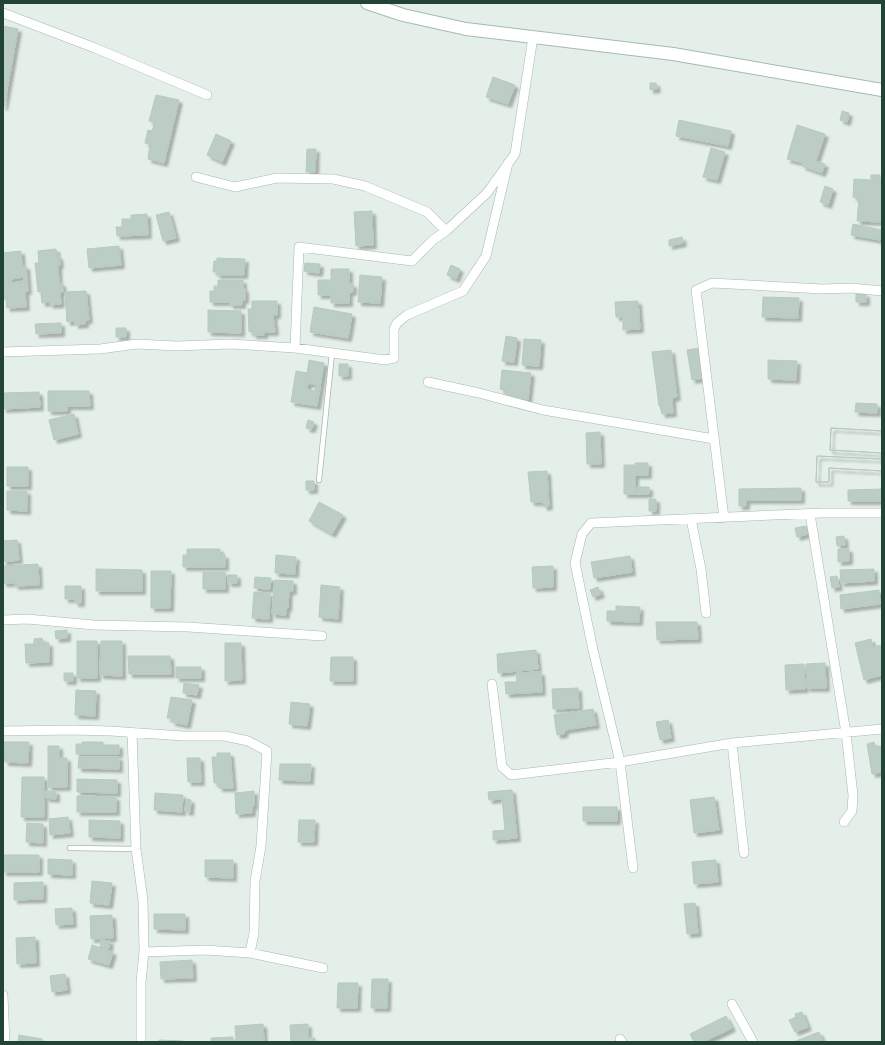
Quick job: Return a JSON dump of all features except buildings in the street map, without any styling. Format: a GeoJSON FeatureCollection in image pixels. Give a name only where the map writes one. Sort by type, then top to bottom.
{"type":"FeatureCollection","features":[{"type":"Feature","properties":{"kind":"main road"},"geometry":{"type":"LineString","coordinates":[[366,3],[403,15],[466,28],[673,54],[882,90]]}},
{"type":"Feature","properties":{"kind":"street"},"geometry":{"type":"LineString","coordinates":[[3,12],[95,48],[207,95]]}},
{"type":"Feature","properties":{"kind":"street"},"geometry":{"type":"LineString","coordinates":[[295,348],[298,247],[412,261],[433,240],[446,231],[487,193],[515,154],[533,37]]}},
{"type":"Feature","properties":{"kind":"street"},"geometry":{"type":"LineString","coordinates":[[3,352],[100,349],[137,344],[177,346],[230,344],[295,348],[385,360],[394,358],[394,330],[396,323],[407,315],[463,291],[486,256],[508,163]]}},
{"type":"Feature","properties":{"kind":"street"},"geometry":{"type":"LineString","coordinates":[[196,177],[235,188],[277,178],[333,179],[365,186],[427,212],[446,231]]}},
{"type":"Feature","properties":{"kind":"street"},"geometry":{"type":"LineString","coordinates":[[724,518],[696,290],[712,283],[822,289],[851,288],[882,291]]}},
{"type":"Feature","properties":{"kind":"street"},"geometry":{"type":"LineString","coordinates":[[428,382],[479,393],[543,410],[714,439]]}},
{"type":"Feature","properties":{"kind":"street"},"geometry":{"type":"LineString","coordinates":[[633,868],[620,762],[593,650],[575,563],[582,534],[591,523],[810,514],[882,513]]}},
{"type":"Feature","properties":{"kind":"street"},"geometry":{"type":"LineString","coordinates":[[810,514],[846,733],[853,795],[852,811],[844,822]]}},
{"type":"Feature","properties":{"kind":"street"},"geometry":{"type":"LineString","coordinates":[[691,519],[706,613]]}},
{"type":"Feature","properties":{"kind":"street"},"geometry":{"type":"LineString","coordinates":[[3,620],[26,619],[94,625],[188,627],[322,636]]}},
{"type":"Feature","properties":{"kind":"street"},"geometry":{"type":"LineString","coordinates":[[492,684],[502,767],[511,775],[620,762],[732,743],[882,729]]}},
{"type":"Feature","properties":{"kind":"street"},"geometry":{"type":"LineString","coordinates":[[3,731],[73,730],[132,732],[183,736],[225,736],[248,741],[266,751],[261,846],[255,881],[254,933],[250,953]]}},
{"type":"Feature","properties":{"kind":"street"},"geometry":{"type":"LineString","coordinates":[[132,732],[136,849],[143,900],[144,952],[141,982],[141,1042]]}},
{"type":"Feature","properties":{"kind":"street"},"geometry":{"type":"LineString","coordinates":[[732,743],[744,853]]}},
{"type":"Feature","properties":{"kind":"street"},"geometry":{"type":"LineString","coordinates":[[144,952],[205,950],[250,953],[323,968]]}},
{"type":"Feature","properties":{"kind":"street"},"geometry":{"type":"LineString","coordinates":[[3,995],[4,1042]]}},
{"type":"Feature","properties":{"kind":"street"},"geometry":{"type":"LineString","coordinates":[[732,1004],[753,1042]]}},
{"type":"Feature","properties":{"kind":"lane"},"geometry":{"type":"LineString","coordinates":[[319,480],[332,353]]}},
{"type":"Feature","properties":{"kind":"lane"},"geometry":{"type":"LineString","coordinates":[[70,848],[136,849]]}}]}
